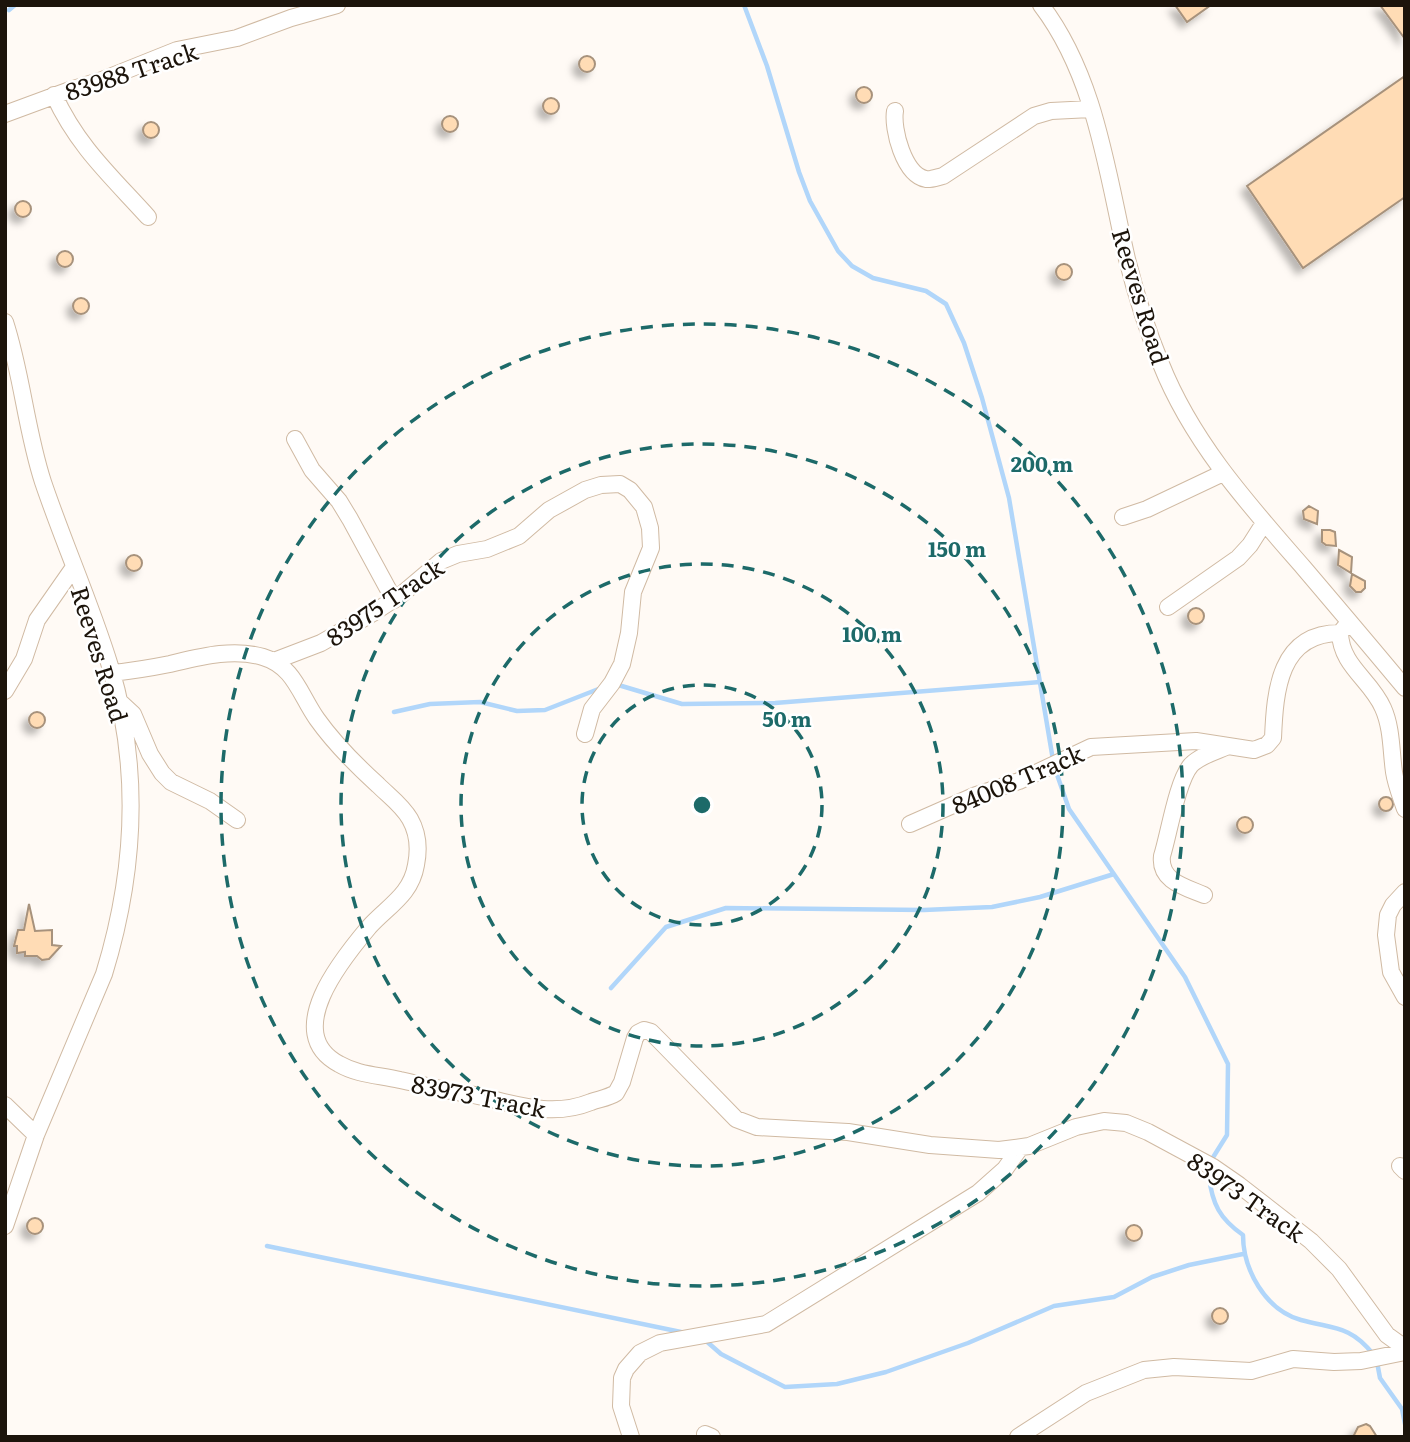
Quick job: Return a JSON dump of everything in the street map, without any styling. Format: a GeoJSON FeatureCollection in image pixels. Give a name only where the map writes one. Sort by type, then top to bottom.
{"type":"FeatureCollection","features":[{"type":"Feature","properties":{"kind":"street","name":"83988 Track"},"geometry":{"type":"LineString","coordinates":[[5,114],[103,80],[177,50],[237,38],[337,5]]}},
{"type":"Feature","properties":{"kind":"street","name":"Reeves Road"},"geometry":{"type":"LineString","coordinates":[[1041,5],[1067,48],[1091,109],[1140,307],[1152,343],[1182,410],[1223,472],[1345,627],[1405,688]]}},
{"type":"Feature","properties":{"kind":"street"},"geometry":{"type":"LineString","coordinates":[[54,95],[66,122],[78,140],[148,217]]}},
{"type":"Feature","properties":{"kind":"street"},"geometry":{"type":"LineString","coordinates":[[895,111],[893,122],[906,163],[926,179],[943,176],[1034,116],[1051,111],[1091,109]]}},
{"type":"Feature","properties":{"kind":"street","name":"Reeves Road"},"geometry":{"type":"LineString","coordinates":[[5,322],[16,360],[35,457],[112,673],[127,741],[131,796],[131,836],[122,906],[104,974],[36,1135],[5,1226]]}},
{"type":"Feature","properties":{"kind":"street"},"geometry":{"type":"LineString","coordinates":[[295,439],[312,470],[339,501],[394,600]]}},
{"type":"Feature","properties":{"kind":"street"},"geometry":{"type":"LineString","coordinates":[[1123,517],[1147,509],[1223,472]]}},
{"type":"Feature","properties":{"kind":"street","name":"83975 Track"},"geometry":{"type":"LineString","coordinates":[[274,661],[321,643],[394,600],[440,561],[458,554],[487,549],[519,536],[549,510],[585,490],[601,485],[620,484],[630,490],[648,517],[651,548],[633,592],[629,633],[622,664],[612,683],[592,709],[585,734]]}},
{"type":"Feature","properties":{"kind":"street"},"geometry":{"type":"LineString","coordinates":[[1168,607],[1238,558],[1264,523]]}},
{"type":"Feature","properties":{"kind":"street"},"geometry":{"type":"LineString","coordinates":[[5,691],[24,659],[37,620],[74,567]]}},
{"type":"Feature","properties":{"kind":"street"},"geometry":{"type":"LineString","coordinates":[[1345,627],[1342,648],[1346,657],[1384,709],[1395,774],[1405,809]]}},
{"type":"Feature","properties":{"kind":"street","name":"84008 Track"},"geometry":{"type":"LineString","coordinates":[[910,824],[976,795],[1019,781],[1091,747],[1196,741],[1254,750],[1273,738],[1282,670],[1289,657],[1309,639],[1345,627]]}},
{"type":"Feature","properties":{"kind":"street"},"geometry":{"type":"LineString","coordinates":[[112,673],[207,655],[245,654],[274,661]]}},
{"type":"Feature","properties":{"kind":"street","name":"83973 Track"},"geometry":{"type":"LineString","coordinates":[[274,661],[297,683],[326,731],[399,803],[415,830],[418,847],[412,880],[404,894],[356,943],[323,994],[315,1019],[314,1035],[325,1054],[336,1063],[366,1074],[481,1096],[529,1109],[571,1109],[615,1093],[622,1082],[635,1038],[644,1030],[651,1032],[729,1112],[749,1125],[848,1132],[930,1145],[999,1150],[1020,1148],[1076,1127],[1104,1121],[1126,1123],[1171,1144],[1239,1185],[1311,1241],[1334,1264],[1387,1335],[1405,1350]]}},
{"type":"Feature","properties":{"kind":"street"},"geometry":{"type":"LineString","coordinates":[[119,701],[133,714],[150,754],[162,773],[171,782],[210,801],[237,820]]}},
{"type":"Feature","properties":{"kind":"street"},"geometry":{"type":"LineString","coordinates":[[1204,895],[1167,877],[1161,865],[1162,856],[1184,777],[1191,765],[1201,757],[1226,747]]}},
{"type":"Feature","properties":{"kind":"street"},"geometry":{"type":"LineString","coordinates":[[1405,892],[1388,915],[1386,935],[1391,972],[1405,997]]}},
{"type":"Feature","properties":{"kind":"street"},"geometry":{"type":"LineString","coordinates":[[5,1105],[36,1135]]}},
{"type":"Feature","properties":{"kind":"street"},"geometry":{"type":"LineString","coordinates":[[631,1437],[621,1405],[622,1378],[626,1368],[640,1353],[660,1343],[766,1324],[978,1193],[1005,1169],[1020,1148]]}},
{"type":"Feature","properties":{"kind":"street"},"geometry":{"type":"LineString","coordinates":[[1018,1437],[1086,1393],[1144,1370],[1174,1367],[1251,1371],[1293,1359],[1360,1361],[1405,1350]]}},
{"type":"Feature","properties":{"kind":"building"},"geometry":{"type":"Polygon","coordinates":[[[1175,5],[1211,5],[1187,22],[1175,5]]]}},
{"type":"Feature","properties":{"kind":"building"},"geometry":{"type":"Polygon","coordinates":[[[1380,5],[1405,5],[1405,39],[1380,5]]]}},
{"type":"Feature","properties":{"kind":"building"},"geometry":{"type":"Polygon","coordinates":[[[587,56],[593,58],[593,70],[587,72],[581,70],[579,64],[581,58],[587,56]]]}},
{"type":"Feature","properties":{"kind":"building"},"geometry":{"type":"Polygon","coordinates":[[[1405,76],[1405,197],[1303,268],[1247,186],[1405,76]]]}},
{"type":"Feature","properties":{"kind":"building"},"geometry":{"type":"Polygon","coordinates":[[[864,87],[870,89],[870,101],[864,103],[858,101],[856,95],[858,89],[864,87]]]}},
{"type":"Feature","properties":{"kind":"building"},"geometry":{"type":"Polygon","coordinates":[[[551,98],[557,100],[557,112],[551,114],[545,112],[543,106],[545,100],[551,98]]]}},
{"type":"Feature","properties":{"kind":"building"},"geometry":{"type":"Polygon","coordinates":[[[450,116],[456,118],[456,130],[450,132],[444,130],[442,124],[444,118],[450,116]]]}},
{"type":"Feature","properties":{"kind":"building"},"geometry":{"type":"Polygon","coordinates":[[[151,122],[157,124],[157,136],[151,138],[145,136],[143,130],[145,124],[151,122]]]}},
{"type":"Feature","properties":{"kind":"building"},"geometry":{"type":"Polygon","coordinates":[[[23,201],[29,203],[29,215],[23,217],[17,215],[15,209],[17,203],[23,201]]]}},
{"type":"Feature","properties":{"kind":"building"},"geometry":{"type":"Polygon","coordinates":[[[65,251],[71,253],[71,265],[65,267],[59,265],[57,259],[59,253],[65,251]]]}},
{"type":"Feature","properties":{"kind":"building"},"geometry":{"type":"Polygon","coordinates":[[[1064,264],[1070,266],[1070,278],[1064,280],[1058,278],[1056,272],[1058,266],[1064,264]]]}},
{"type":"Feature","properties":{"kind":"building"},"geometry":{"type":"Polygon","coordinates":[[[81,298],[87,300],[87,312],[81,314],[75,312],[73,306],[75,300],[81,298]]]}},
{"type":"Feature","properties":{"kind":"building"},"geometry":{"type":"Polygon","coordinates":[[[1309,506],[1318,511],[1317,524],[1304,519],[1303,511],[1309,506]]]}},
{"type":"Feature","properties":{"kind":"building"},"geometry":{"type":"Polygon","coordinates":[[[1322,530],[1335,532],[1336,546],[1322,542],[1322,530]]]}},
{"type":"Feature","properties":{"kind":"building"},"geometry":{"type":"Polygon","coordinates":[[[1339,550],[1352,557],[1351,573],[1338,565],[1339,550]]]}},
{"type":"Feature","properties":{"kind":"building"},"geometry":{"type":"Polygon","coordinates":[[[134,555],[140,557],[140,569],[134,571],[128,569],[126,563],[128,557],[134,555]]]}},
{"type":"Feature","properties":{"kind":"building"},"geometry":{"type":"Polygon","coordinates":[[[1352,574],[1365,581],[1365,588],[1361,592],[1356,592],[1350,586],[1352,574]]]}},
{"type":"Feature","properties":{"kind":"building"},"geometry":{"type":"Polygon","coordinates":[[[1196,608],[1202,610],[1202,622],[1196,624],[1190,622],[1188,616],[1190,610],[1196,608]]]}},
{"type":"Feature","properties":{"kind":"building"},"geometry":{"type":"Polygon","coordinates":[[[37,712],[43,714],[43,726],[37,728],[31,726],[29,720],[31,714],[37,712]]]}},
{"type":"Feature","properties":{"kind":"building"},"geometry":{"type":"Polygon","coordinates":[[[1383,797],[1389,797],[1393,804],[1389,811],[1383,811],[1379,807],[1379,801],[1383,797]]]}},
{"type":"Feature","properties":{"kind":"building"},"geometry":{"type":"Polygon","coordinates":[[[1245,817],[1251,819],[1251,831],[1245,833],[1239,831],[1237,825],[1239,819],[1245,817]]]}},
{"type":"Feature","properties":{"kind":"building"},"geometry":{"type":"Polygon","coordinates":[[[29,904],[35,931],[52,930],[52,945],[61,946],[49,959],[25,956],[25,952],[17,953],[17,946],[14,946],[18,930],[24,930],[29,904]]]}},
{"type":"Feature","properties":{"kind":"building"},"geometry":{"type":"Polygon","coordinates":[[[35,1218],[41,1220],[41,1232],[35,1234],[29,1232],[27,1226],[29,1220],[35,1218]]]}},
{"type":"Feature","properties":{"kind":"building"},"geometry":{"type":"Polygon","coordinates":[[[1134,1225],[1140,1227],[1140,1239],[1134,1241],[1128,1239],[1126,1233],[1128,1227],[1134,1225]]]}},
{"type":"Feature","properties":{"kind":"building"},"geometry":{"type":"Polygon","coordinates":[[[1220,1308],[1226,1310],[1226,1322],[1220,1324],[1214,1322],[1212,1316],[1214,1310],[1220,1308]]]}},
{"type":"Feature","properties":{"kind":"building"},"geometry":{"type":"Polygon","coordinates":[[[1366,1424],[1377,1437],[1353,1437],[1358,1427],[1366,1424]]]}},
{"type":"Feature","properties":{"kind":"waterway"},"geometry":{"type":"LineString","coordinates":[[9,10],[15,5]]}},
{"type":"Feature","properties":{"kind":"waterway"},"geometry":{"type":"LineString","coordinates":[[744,5],[767,66],[810,201],[838,251],[852,266],[873,278],[926,291],[946,304],[964,343],[1009,498],[1054,766],[1069,809],[1185,977],[1228,1064],[1227,1135],[1212,1159]]}},
{"type":"Feature","properties":{"kind":"waterway"},"geometry":{"type":"LineString","coordinates":[[615,684],[682,704],[775,703],[1040,682]]}},
{"type":"Feature","properties":{"kind":"waterway"},"geometry":{"type":"LineString","coordinates":[[394,712],[430,704],[480,702],[517,711],[545,710],[601,688]]}},
{"type":"Feature","properties":{"kind":"waterway"},"geometry":{"type":"LineString","coordinates":[[611,988],[666,927],[726,908],[924,910],[992,907],[1040,897],[1114,874]]}},
{"type":"Feature","properties":{"kind":"waterway"},"geometry":{"type":"LineString","coordinates":[[1209,1176],[1218,1210],[1228,1223],[1243,1235],[1247,1261],[1267,1298],[1288,1315],[1349,1333],[1373,1354]]}},
{"type":"Feature","properties":{"kind":"waterway"},"geometry":{"type":"LineString","coordinates":[[267,1246],[681,1332]]}},
{"type":"Feature","properties":{"kind":"waterway"},"geometry":{"type":"LineString","coordinates":[[705,1340],[721,1354],[785,1387],[837,1384],[886,1372],[968,1343],[1054,1306],[1114,1297],[1152,1277],[1189,1265],[1243,1254]]}},
{"type":"Feature","properties":{"kind":"waterway"},"geometry":{"type":"LineString","coordinates":[[1377,1362],[1380,1378],[1402,1409],[1405,1424]]}}]}
